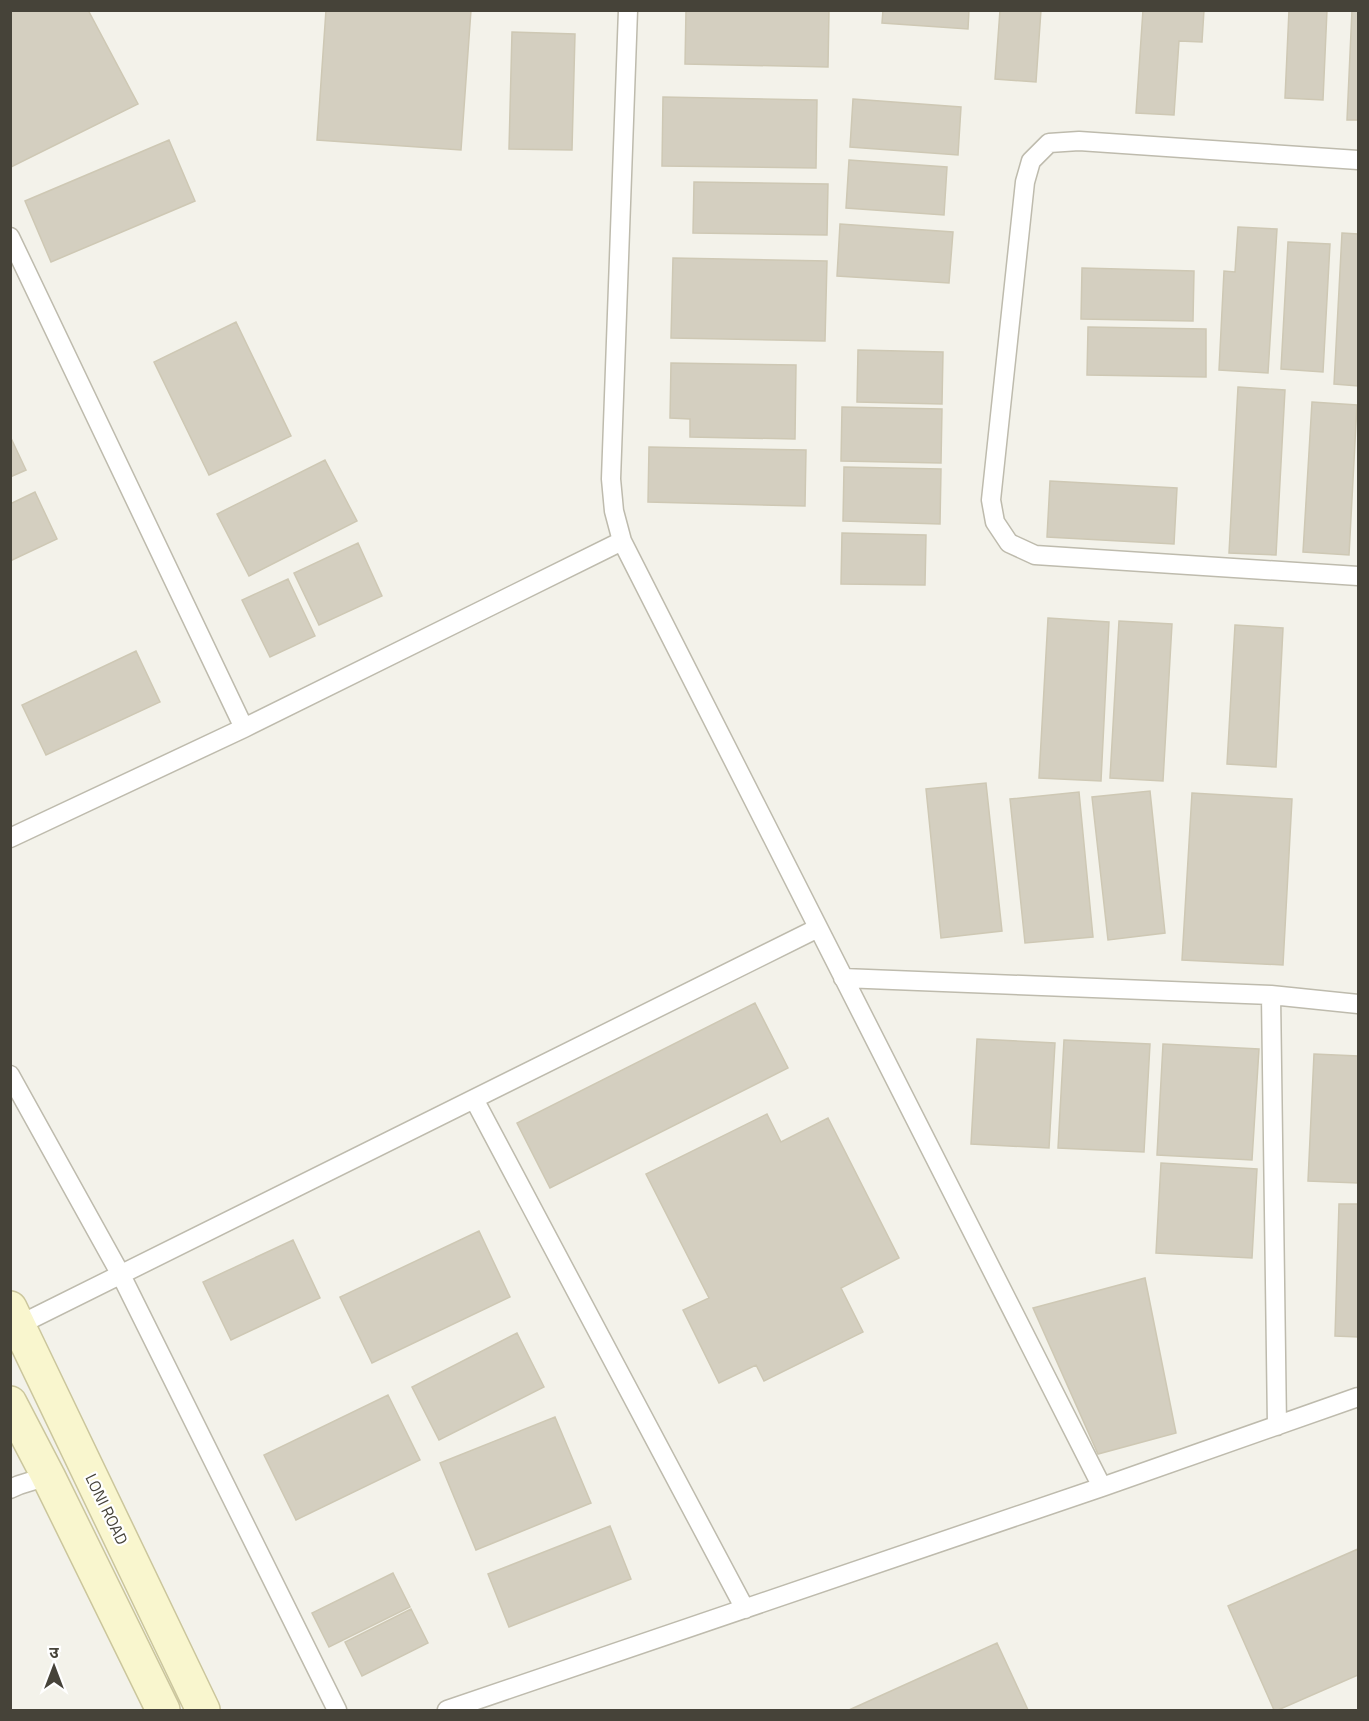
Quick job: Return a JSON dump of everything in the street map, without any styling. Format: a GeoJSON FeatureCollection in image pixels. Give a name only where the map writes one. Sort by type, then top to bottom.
{"type":"FeatureCollection","features":[{"type":"Feature","properties":{"kind":"street","name":"LONI ROAD"},"geometry":{"type":"LineString","coordinates":[[13,1321],[202,1710]]}},
{"type":"Feature","properties":{"kind":"street"},"geometry":{"type":"LineString","coordinates":[[10,1403],[163,1710]]}},
{"type":"Feature","properties":{"kind":"lane"},"geometry":{"type":"LineString","coordinates":[[628,10],[611,479],[614,511],[622,541],[1102,1487]]}},
{"type":"Feature","properties":{"kind":"lane"},"geometry":{"type":"LineString","coordinates":[[1359,160],[1079,141],[1049,143],[1031,161],[1025,182],[991,500],[995,522],[1009,543],[1035,555],[1359,576]]}},
{"type":"Feature","properties":{"kind":"lane"},"geometry":{"type":"LineString","coordinates":[[10,237],[244,728]]}},
{"type":"Feature","properties":{"kind":"lane"},"geometry":{"type":"LineString","coordinates":[[10,838],[244,728],[622,541]]}},
{"type":"Feature","properties":{"kind":"lane"},"geometry":{"type":"LineString","coordinates":[[13,1321],[122,1275],[818,928]]}},
{"type":"Feature","properties":{"kind":"lane"},"geometry":{"type":"LineString","coordinates":[[843,978],[1271,995],[1359,1004]]}},
{"type":"Feature","properties":{"kind":"lane"},"geometry":{"type":"LineString","coordinates":[[1271,995],[1277,1426]]}},
{"type":"Feature","properties":{"kind":"lane"},"geometry":{"type":"LineString","coordinates":[[10,1075],[122,1275],[337,1710]]}},
{"type":"Feature","properties":{"kind":"lane"},"geometry":{"type":"LineString","coordinates":[[474,1099],[745,1609]]}},
{"type":"Feature","properties":{"kind":"lane"},"geometry":{"type":"LineString","coordinates":[[447,1710],[1359,1397]]}},
{"type":"Feature","properties":{"kind":"lane"},"geometry":{"type":"LineString","coordinates":[[10,1489],[48,1476]]}},
{"type":"Feature","properties":{"kind":"building"},"geometry":{"type":"Polygon","coordinates":[[[10,10],[88,10],[138,104],[11,167],[10,10]]]}},
{"type":"Feature","properties":{"kind":"building"},"geometry":{"type":"Polygon","coordinates":[[[326,10],[471,10],[461,150],[317,140],[326,10]]]}},
{"type":"Feature","properties":{"kind":"building"},"geometry":{"type":"Polygon","coordinates":[[[686,10],[829,10],[828,67],[685,64],[686,10]]]}},
{"type":"Feature","properties":{"kind":"building"},"geometry":{"type":"Polygon","coordinates":[[[883,10],[969,10],[968,29],[882,23],[883,10]]]}},
{"type":"Feature","properties":{"kind":"building"},"geometry":{"type":"Polygon","coordinates":[[[1000,10],[1041,10],[1036,82],[995,79],[1000,10]]]}},
{"type":"Feature","properties":{"kind":"building"},"geometry":{"type":"Polygon","coordinates":[[[1143,10],[1204,10],[1202,42],[1179,41],[1174,115],[1136,113],[1143,10]]]}},
{"type":"Feature","properties":{"kind":"building"},"geometry":{"type":"Polygon","coordinates":[[[1289,10],[1327,10],[1323,100],[1285,98],[1289,10]]]}},
{"type":"Feature","properties":{"kind":"building"},"geometry":{"type":"Polygon","coordinates":[[[1352,10],[1358,10],[1358,120],[1347,120],[1352,10]]]}},
{"type":"Feature","properties":{"kind":"building"},"geometry":{"type":"Polygon","coordinates":[[[512,32],[575,34],[572,150],[509,149],[512,32]]]}},
{"type":"Feature","properties":{"kind":"building"},"geometry":{"type":"Polygon","coordinates":[[[663,97],[817,100],[816,168],[662,166],[663,97]]]}},
{"type":"Feature","properties":{"kind":"building"},"geometry":{"type":"Polygon","coordinates":[[[853,99],[961,107],[958,155],[850,147],[853,99]]]}},
{"type":"Feature","properties":{"kind":"building"},"geometry":{"type":"Polygon","coordinates":[[[169,140],[195,201],[51,262],[25,201],[169,140]]]}},
{"type":"Feature","properties":{"kind":"building"},"geometry":{"type":"Polygon","coordinates":[[[849,160],[947,167],[944,215],[846,208],[849,160]]]}},
{"type":"Feature","properties":{"kind":"building"},"geometry":{"type":"Polygon","coordinates":[[[694,182],[828,184],[827,235],[693,233],[694,182]]]}},
{"type":"Feature","properties":{"kind":"building"},"geometry":{"type":"Polygon","coordinates":[[[840,224],[953,232],[949,283],[837,276],[840,224]]]}},
{"type":"Feature","properties":{"kind":"building"},"geometry":{"type":"Polygon","coordinates":[[[1238,227],[1277,229],[1268,373],[1219,370],[1224,271],[1235,272],[1238,227]]]}},
{"type":"Feature","properties":{"kind":"building"},"geometry":{"type":"Polygon","coordinates":[[[1342,233],[1358,234],[1358,386],[1334,384],[1342,233]]]}},
{"type":"Feature","properties":{"kind":"building"},"geometry":{"type":"Polygon","coordinates":[[[1288,242],[1330,244],[1323,372],[1281,369],[1288,242]]]}},
{"type":"Feature","properties":{"kind":"building"},"geometry":{"type":"Polygon","coordinates":[[[673,258],[827,261],[825,341],[671,338],[673,258]]]}},
{"type":"Feature","properties":{"kind":"building"},"geometry":{"type":"Polygon","coordinates":[[[1082,268],[1194,271],[1193,321],[1081,319],[1082,268]]]}},
{"type":"Feature","properties":{"kind":"building"},"geometry":{"type":"Polygon","coordinates":[[[236,322],[291,436],[209,475],[154,362],[236,322]]]}},
{"type":"Feature","properties":{"kind":"building"},"geometry":{"type":"Polygon","coordinates":[[[1088,327],[1206,329],[1206,377],[1087,375],[1088,327]]]}},
{"type":"Feature","properties":{"kind":"building"},"geometry":{"type":"Polygon","coordinates":[[[858,350],[943,352],[942,404],[857,402],[858,350]]]}},
{"type":"Feature","properties":{"kind":"building"},"geometry":{"type":"Polygon","coordinates":[[[671,363],[796,365],[795,439],[690,437],[690,419],[670,418],[671,363]]]}},
{"type":"Feature","properties":{"kind":"building"},"geometry":{"type":"Polygon","coordinates":[[[1238,387],[1285,390],[1276,555],[1229,553],[1238,387]]]}},
{"type":"Feature","properties":{"kind":"building"},"geometry":{"type":"Polygon","coordinates":[[[1312,402],[1357,405],[1349,555],[1303,552],[1312,402]]]}},
{"type":"Feature","properties":{"kind":"building"},"geometry":{"type":"Polygon","coordinates":[[[842,407],[942,409],[941,463],[841,461],[842,407]]]}},
{"type":"Feature","properties":{"kind":"building"},"geometry":{"type":"Polygon","coordinates":[[[10,436],[26,470],[10,477],[10,436]]]}},
{"type":"Feature","properties":{"kind":"building"},"geometry":{"type":"Polygon","coordinates":[[[649,447],[806,450],[805,506],[648,502],[649,447]]]}},
{"type":"Feature","properties":{"kind":"building"},"geometry":{"type":"Polygon","coordinates":[[[325,460],[357,521],[249,576],[217,514],[325,460]]]}},
{"type":"Feature","properties":{"kind":"building"},"geometry":{"type":"Polygon","coordinates":[[[844,467],[941,469],[940,524],[843,521],[844,467]]]}},
{"type":"Feature","properties":{"kind":"building"},"geometry":{"type":"Polygon","coordinates":[[[1050,481],[1177,488],[1174,544],[1047,537],[1050,481]]]}},
{"type":"Feature","properties":{"kind":"building"},"geometry":{"type":"Polygon","coordinates":[[[35,492],[57,539],[10,561],[10,504],[35,492]]]}},
{"type":"Feature","properties":{"kind":"building"},"geometry":{"type":"Polygon","coordinates":[[[842,533],[926,535],[925,585],[841,584],[842,533]]]}},
{"type":"Feature","properties":{"kind":"building"},"geometry":{"type":"Polygon","coordinates":[[[358,543],[382,596],[319,625],[294,573],[358,543]]]}},
{"type":"Feature","properties":{"kind":"building"},"geometry":{"type":"Polygon","coordinates":[[[288,579],[315,636],[270,657],[242,600],[288,579]]]}},
{"type":"Feature","properties":{"kind":"building"},"geometry":{"type":"Polygon","coordinates":[[[1048,618],[1109,622],[1101,781],[1039,778],[1048,618]]]}},
{"type":"Feature","properties":{"kind":"building"},"geometry":{"type":"Polygon","coordinates":[[[1119,621],[1172,624],[1163,781],[1110,778],[1119,621]]]}},
{"type":"Feature","properties":{"kind":"building"},"geometry":{"type":"Polygon","coordinates":[[[1235,625],[1283,628],[1276,767],[1227,764],[1235,625]]]}},
{"type":"Feature","properties":{"kind":"building"},"geometry":{"type":"Polygon","coordinates":[[[136,651],[160,702],[46,755],[22,705],[136,651]]]}},
{"type":"Feature","properties":{"kind":"building"},"geometry":{"type":"Polygon","coordinates":[[[986,783],[1002,931],[941,938],[926,789],[986,783]]]}},
{"type":"Feature","properties":{"kind":"building"},"geometry":{"type":"Polygon","coordinates":[[[1150,791],[1165,933],[1108,940],[1092,797],[1150,791]]]}},
{"type":"Feature","properties":{"kind":"building"},"geometry":{"type":"Polygon","coordinates":[[[1079,792],[1093,937],[1025,943],[1010,799],[1079,792]]]}},
{"type":"Feature","properties":{"kind":"building"},"geometry":{"type":"Polygon","coordinates":[[[1192,793],[1292,799],[1283,965],[1182,960],[1192,793]]]}},
{"type":"Feature","properties":{"kind":"building"},"geometry":{"type":"Polygon","coordinates":[[[755,1003],[788,1068],[550,1188],[517,1123],[755,1003]]]}},
{"type":"Feature","properties":{"kind":"building"},"geometry":{"type":"Polygon","coordinates":[[[977,1039],[1055,1043],[1049,1148],[971,1144],[977,1039]]]}},
{"type":"Feature","properties":{"kind":"building"},"geometry":{"type":"Polygon","coordinates":[[[1064,1040],[1150,1044],[1144,1152],[1058,1148],[1064,1040]]]}},
{"type":"Feature","properties":{"kind":"building"},"geometry":{"type":"Polygon","coordinates":[[[1163,1044],[1259,1049],[1252,1160],[1157,1155],[1163,1044]]]}},
{"type":"Feature","properties":{"kind":"building"},"geometry":{"type":"Polygon","coordinates":[[[1314,1054],[1358,1056],[1358,1183],[1308,1181],[1314,1054]]]}},
{"type":"Feature","properties":{"kind":"building"},"geometry":{"type":"Polygon","coordinates":[[[767,1114],[781,1142],[828,1118],[899,1258],[841,1288],[863,1332],[764,1381],[756,1365],[719,1383],[683,1310],[709,1298],[646,1174],[767,1114]]]}},
{"type":"Feature","properties":{"kind":"building"},"geometry":{"type":"Polygon","coordinates":[[[1161,1163],[1257,1169],[1252,1258],[1156,1253],[1161,1163]]]}},
{"type":"Feature","properties":{"kind":"building"},"geometry":{"type":"Polygon","coordinates":[[[1339,1204],[1358,1204],[1358,1337],[1335,1336],[1339,1204]]]}},
{"type":"Feature","properties":{"kind":"building"},"geometry":{"type":"Polygon","coordinates":[[[479,1231],[510,1297],[372,1363],[340,1297],[479,1231]]]}},
{"type":"Feature","properties":{"kind":"building"},"geometry":{"type":"Polygon","coordinates":[[[293,1240],[320,1298],[231,1340],[203,1282],[293,1240]]]}},
{"type":"Feature","properties":{"kind":"building"},"geometry":{"type":"Polygon","coordinates":[[[1145,1278],[1176,1433],[1098,1454],[1033,1308],[1145,1278]]]}},
{"type":"Feature","properties":{"kind":"building"},"geometry":{"type":"Polygon","coordinates":[[[517,1333],[544,1387],[439,1440],[412,1387],[517,1333]]]}},
{"type":"Feature","properties":{"kind":"building"},"geometry":{"type":"Polygon","coordinates":[[[388,1395],[420,1460],[296,1520],[264,1455],[388,1395]]]}},
{"type":"Feature","properties":{"kind":"building"},"geometry":{"type":"Polygon","coordinates":[[[555,1417],[591,1503],[476,1550],[440,1463],[555,1417]]]}},
{"type":"Feature","properties":{"kind":"building"},"geometry":{"type":"Polygon","coordinates":[[[610,1526],[631,1579],[509,1627],[488,1574],[610,1526]]]}},
{"type":"Feature","properties":{"kind":"building"},"geometry":{"type":"Polygon","coordinates":[[[1358,1549],[1358,1675],[1274,1710],[1228,1606],[1358,1549]]]}},
{"type":"Feature","properties":{"kind":"building"},"geometry":{"type":"Polygon","coordinates":[[[393,1573],[410,1607],[329,1647],[312,1613],[393,1573]]]}},
{"type":"Feature","properties":{"kind":"building"},"geometry":{"type":"Polygon","coordinates":[[[411,1609],[428,1643],[362,1676],[345,1642],[411,1609]]]}},
{"type":"Feature","properties":{"kind":"building"},"geometry":{"type":"Polygon","coordinates":[[[997,1643],[1028,1710],[849,1710],[997,1643]]]}}]}
